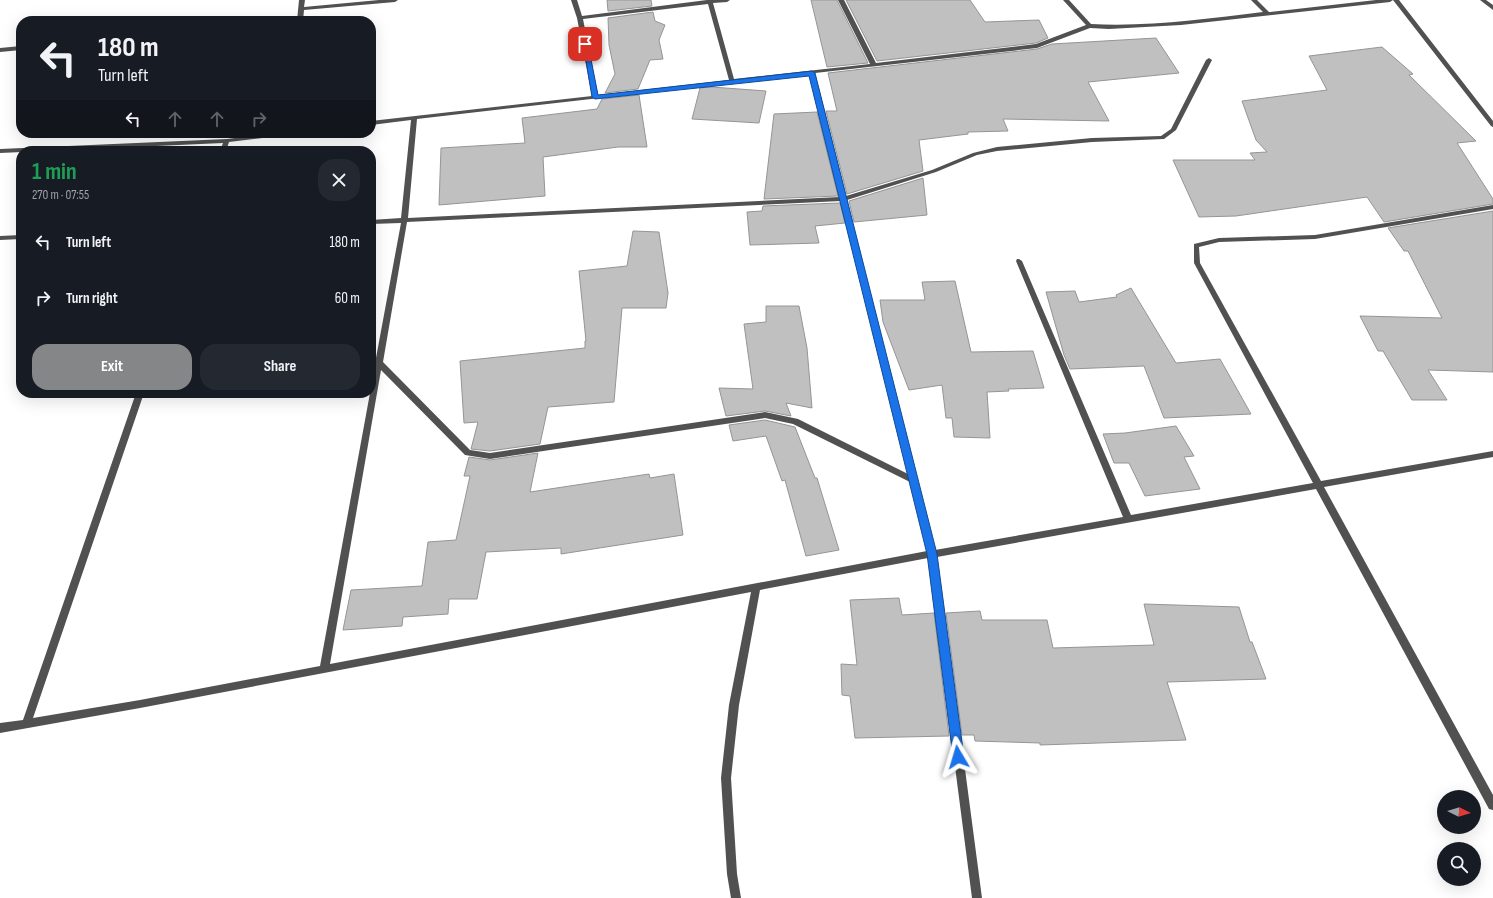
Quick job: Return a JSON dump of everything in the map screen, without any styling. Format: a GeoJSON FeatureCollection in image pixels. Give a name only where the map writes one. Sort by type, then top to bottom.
{"type":"FeatureCollection","features":[{"type":"Feature","properties":{"kind":"street"},"geometry":{"type":"LineString","coordinates":[[301,16],[302,0]]}},
{"type":"Feature","properties":{"kind":"street"},"geometry":{"type":"LineString","coordinates":[[302,9],[395,0]]}},
{"type":"Feature","properties":{"kind":"street"},"geometry":{"type":"LineString","coordinates":[[574,0],[580,18],[595,97]]}},
{"type":"Feature","properties":{"kind":"street"},"geometry":{"type":"LineString","coordinates":[[580,18],[727,0]]}},
{"type":"Feature","properties":{"kind":"street"},"geometry":{"type":"LineString","coordinates":[[841,0],[874,65]]}},
{"type":"Feature","properties":{"kind":"street"},"geometry":{"type":"LineString","coordinates":[[1066,0],[1089,26]]}},
{"type":"Feature","properties":{"kind":"street"},"geometry":{"type":"LineString","coordinates":[[1254,0],[1267,13]]}},
{"type":"Feature","properties":{"kind":"street"},"geometry":{"type":"LineString","coordinates":[[376,122],[1037,46],[1089,26],[1109,27],[1181,23],[1390,0]]}},
{"type":"Feature","properties":{"kind":"street"},"geometry":{"type":"LineString","coordinates":[[1396,0],[1493,125]]}},
{"type":"Feature","properties":{"kind":"street"},"geometry":{"type":"LineString","coordinates":[[1483,0],[1493,8]]}},
{"type":"Feature","properties":{"kind":"street"},"geometry":{"type":"LineString","coordinates":[[710,1],[732,82]]}},
{"type":"Feature","properties":{"kind":"street"},"geometry":{"type":"LineString","coordinates":[[0,50],[16,48]]}},
{"type":"Feature","properties":{"kind":"street"},"geometry":{"type":"LineString","coordinates":[[376,222],[404,222],[844,199],[934,171],[975,154],[997,149],[1092,140],[1162,138],[1173,130],[1209,60]]}},
{"type":"Feature","properties":{"kind":"street"},"geometry":{"type":"LineString","coordinates":[[812,73],[932,554],[977,898]]}},
{"type":"Feature","properties":{"kind":"street"},"geometry":{"type":"LineString","coordinates":[[376,380],[404,222],[414,118]]}},
{"type":"Feature","properties":{"kind":"street"},"geometry":{"type":"LineString","coordinates":[[114,146],[227,141],[249,138]]}},
{"type":"Feature","properties":{"kind":"street"},"geometry":{"type":"LineString","coordinates":[[225,146],[227,141]]}},
{"type":"Feature","properties":{"kind":"street"},"geometry":{"type":"LineString","coordinates":[[0,151],[16,150]]}},
{"type":"Feature","properties":{"kind":"street"},"geometry":{"type":"LineString","coordinates":[[1493,207],[1315,237],[1219,240],[1196,246],[1197,263],[1493,805]]}},
{"type":"Feature","properties":{"kind":"street"},"geometry":{"type":"LineString","coordinates":[[0,238],[16,237]]}},
{"type":"Feature","properties":{"kind":"street"},"geometry":{"type":"LineString","coordinates":[[1019,261],[1128,519]]}},
{"type":"Feature","properties":{"kind":"street"},"geometry":{"type":"LineString","coordinates":[[379,363],[468,453],[490,456],[765,415],[795,421],[913,480]]}},
{"type":"Feature","properties":{"kind":"street"},"geometry":{"type":"LineString","coordinates":[[26,724],[138,398]]}},
{"type":"Feature","properties":{"kind":"street"},"geometry":{"type":"LineString","coordinates":[[324,669],[373,398]]}},
{"type":"Feature","properties":{"kind":"street"},"geometry":{"type":"LineString","coordinates":[[0,728],[324,669],[932,554],[1493,454]]}},
{"type":"Feature","properties":{"kind":"street"},"geometry":{"type":"LineString","coordinates":[[736,898],[732,874],[726,778],[734,705],[756,587]]}},
{"type":"Feature","properties":{"kind":"building"},"geometry":{"type":"Polygon","coordinates":[[[607,0],[651,0],[652,6],[608,11],[607,0]]]}},
{"type":"Feature","properties":{"kind":"building"},"geometry":{"type":"Polygon","coordinates":[[[811,0],[837,0],[868,63],[827,67],[811,0]]]}},
{"type":"Feature","properties":{"kind":"building"},"geometry":{"type":"Polygon","coordinates":[[[846,0],[970,0],[985,22],[1039,20],[1048,38],[1036,43],[877,61],[846,0]]]}},
{"type":"Feature","properties":{"kind":"building"},"geometry":{"type":"Polygon","coordinates":[[[653,12],[655,21],[665,25],[659,40],[663,59],[650,60],[638,89],[605,93],[615,74],[609,45],[608,18],[653,12]]]}},
{"type":"Feature","properties":{"kind":"building"},"geometry":{"type":"Polygon","coordinates":[[[1156,38],[1179,73],[1088,82],[1109,121],[1003,119],[1008,131],[968,132],[968,134],[919,140],[923,171],[847,194],[826,111],[837,111],[828,73],[1037,49],[1052,44],[1156,38]]]}},
{"type":"Feature","properties":{"kind":"building"},"geometry":{"type":"Polygon","coordinates":[[[1382,47],[1413,74],[1409,75],[1476,141],[1457,143],[1493,199],[1493,204],[1384,222],[1367,197],[1236,216],[1199,217],[1173,160],[1255,160],[1250,153],[1267,152],[1256,140],[1242,101],[1327,90],[1309,56],[1382,47]]]}},
{"type":"Feature","properties":{"kind":"building"},"geometry":{"type":"Polygon","coordinates":[[[712,87],[766,91],[759,123],[692,119],[700,88],[712,87]]]}},
{"type":"Feature","properties":{"kind":"building"},"geometry":{"type":"Polygon","coordinates":[[[639,95],[647,147],[618,147],[543,157],[545,196],[439,205],[441,148],[525,143],[522,118],[597,109],[602,99],[639,95]]]}},
{"type":"Feature","properties":{"kind":"building"},"geometry":{"type":"Polygon","coordinates":[[[817,112],[838,196],[764,199],[774,114],[817,112]]]}},
{"type":"Feature","properties":{"kind":"building"},"geometry":{"type":"Polygon","coordinates":[[[923,178],[927,215],[854,222],[849,201],[923,178]]]}},
{"type":"Feature","properties":{"kind":"building"},"geometry":{"type":"Polygon","coordinates":[[[840,203],[845,223],[815,226],[819,243],[750,245],[747,212],[762,211],[763,206],[840,203]]]}},
{"type":"Feature","properties":{"kind":"building"},"geometry":{"type":"Polygon","coordinates":[[[1493,211],[1493,372],[1428,370],[1447,400],[1412,400],[1383,351],[1378,351],[1360,316],[1442,318],[1408,251],[1404,251],[1388,228],[1493,211]]]}},
{"type":"Feature","properties":{"kind":"building"},"geometry":{"type":"Polygon","coordinates":[[[633,231],[659,232],[668,293],[666,308],[622,308],[614,402],[548,407],[540,444],[490,451],[471,449],[478,422],[464,423],[460,361],[585,348],[586,341],[579,271],[627,266],[633,231]]]}},
{"type":"Feature","properties":{"kind":"building"},"geometry":{"type":"Polygon","coordinates":[[[955,281],[971,352],[1033,351],[1044,388],[1008,389],[1009,391],[987,392],[990,438],[954,437],[952,418],[946,418],[942,385],[909,390],[883,322],[880,300],[925,300],[922,282],[955,281]]]}},
{"type":"Feature","properties":{"kind":"building"},"geometry":{"type":"Polygon","coordinates":[[[1131,288],[1176,363],[1220,359],[1251,414],[1164,418],[1144,366],[1070,369],[1064,355],[1046,292],[1075,291],[1079,302],[1117,297],[1116,295],[1131,288]]]}},
{"type":"Feature","properties":{"kind":"building"},"geometry":{"type":"Polygon","coordinates":[[[766,306],[799,306],[807,348],[812,408],[786,403],[791,416],[765,411],[726,416],[719,388],[753,389],[744,324],[766,322],[766,306]]]}},
{"type":"Feature","properties":{"kind":"building"},"geometry":{"type":"Polygon","coordinates":[[[765,420],[795,427],[815,478],[817,478],[839,550],[806,556],[785,480],[782,481],[766,436],[733,441],[729,425],[765,420]]]}},
{"type":"Feature","properties":{"kind":"building"},"geometry":{"type":"Polygon","coordinates":[[[1176,426],[1194,456],[1184,457],[1200,489],[1145,496],[1129,463],[1114,463],[1103,434],[1125,433],[1176,426]]]}},
{"type":"Feature","properties":{"kind":"building"},"geometry":{"type":"Polygon","coordinates":[[[538,453],[530,492],[649,474],[650,478],[674,474],[683,535],[561,554],[561,548],[486,552],[477,599],[449,599],[448,614],[403,617],[402,626],[343,630],[351,590],[422,586],[428,542],[456,540],[470,476],[464,476],[469,457],[490,460],[538,453]]]}},
{"type":"Feature","properties":{"kind":"building"},"geometry":{"type":"Polygon","coordinates":[[[899,598],[902,615],[934,613],[949,736],[855,738],[850,696],[842,695],[841,664],[857,665],[850,600],[899,598]]]}},
{"type":"Feature","properties":{"kind":"building"},"geometry":{"type":"Polygon","coordinates":[[[1144,604],[1239,607],[1250,642],[1252,642],[1266,679],[1167,682],[1186,740],[1040,745],[1040,743],[975,741],[974,735],[962,735],[946,613],[980,611],[982,620],[1047,620],[1053,648],[1154,645],[1144,604]]]}},
{"type":"Feature","properties":{"kind":"route"},"geometry":{"type":"LineString","coordinates":[[585,44],[595,97],[812,73],[932,554],[958,757]]}}]}
